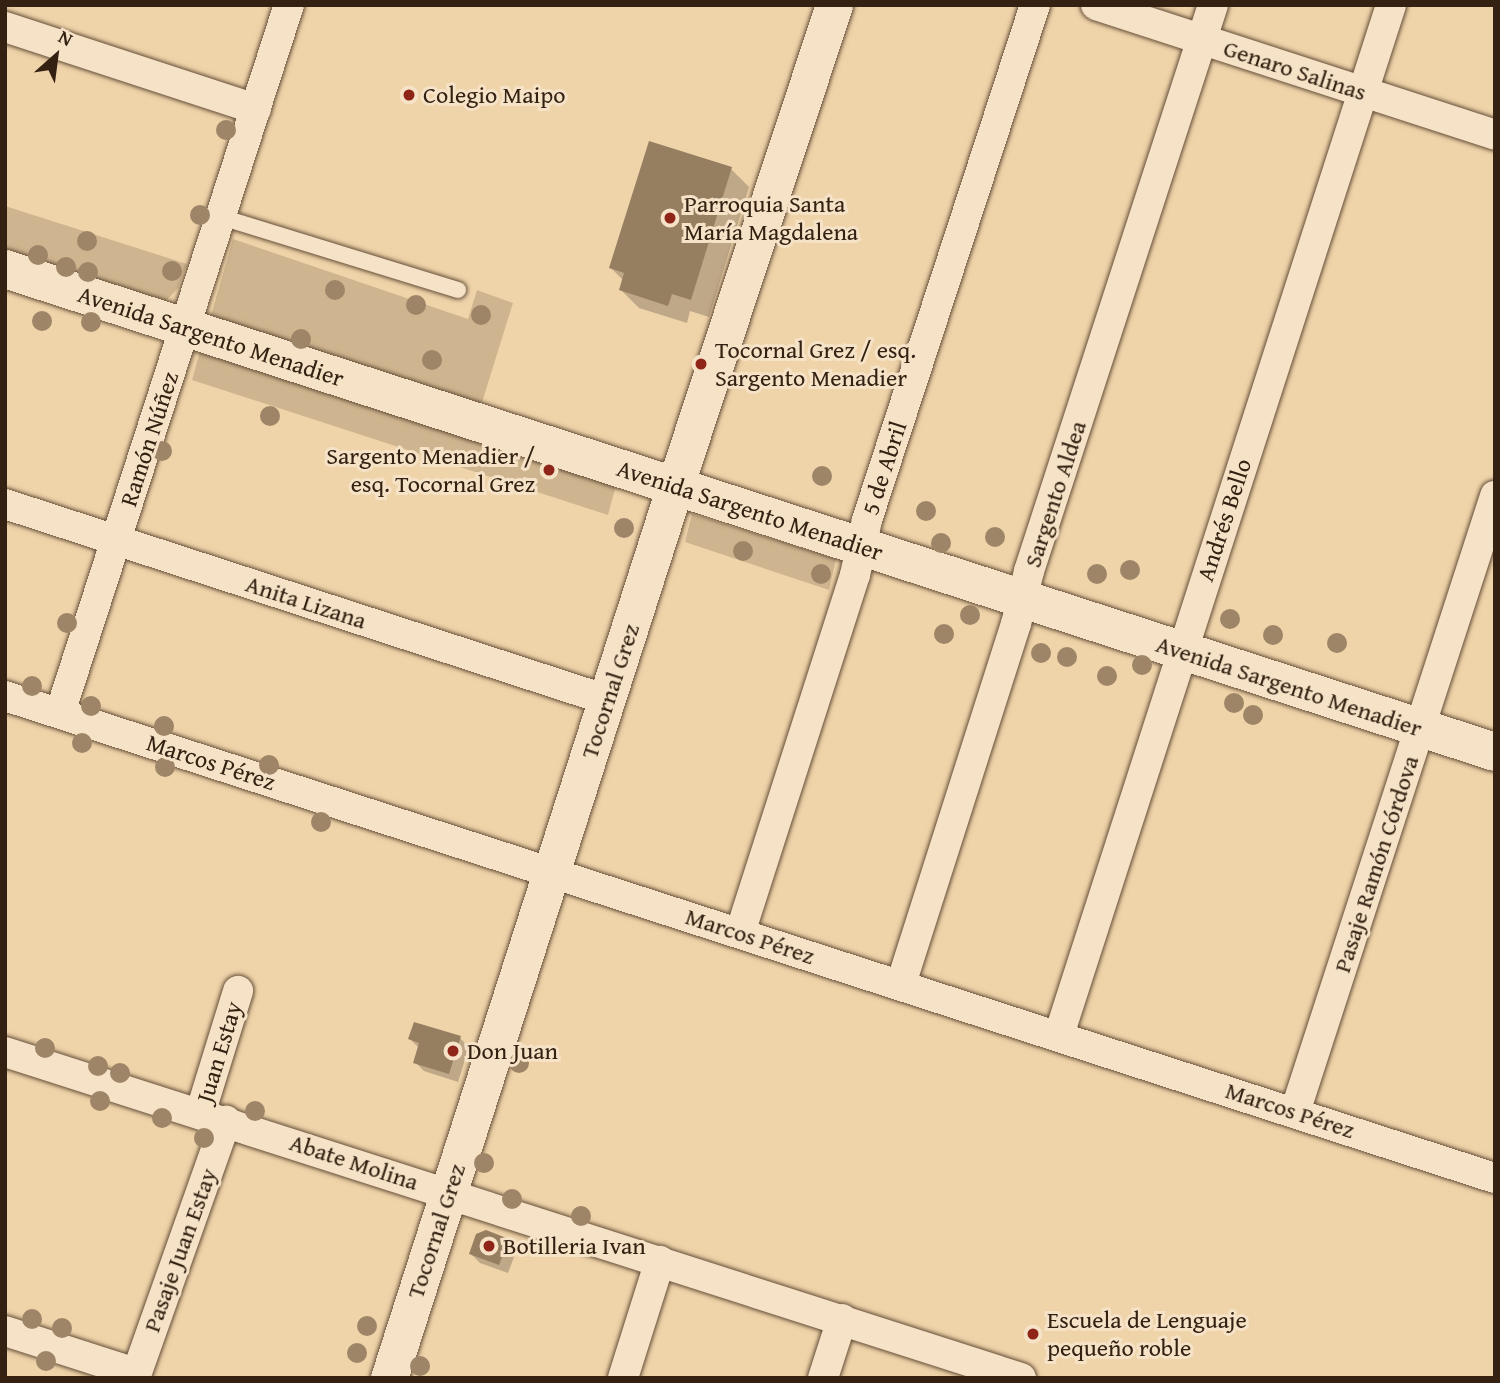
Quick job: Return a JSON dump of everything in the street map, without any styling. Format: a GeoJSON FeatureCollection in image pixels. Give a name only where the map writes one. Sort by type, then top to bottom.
{"type":"FeatureCollection","features":[{"type":"Feature","properties":{"kind":"main road","name":"Avenida Sargento Menadier"},"geometry":{"type":"LineString","coordinates":[[5,270],[1495,752]]}},
{"type":"Feature","properties":{"kind":"street","name":"Ramón Núñez"},"geometry":{"type":"LineString","coordinates":[[60,713],[289,5]]}},
{"type":"Feature","properties":{"kind":"street","name":"Tocornal Grez"},"geometry":{"type":"LineString","coordinates":[[389,1378],[675,486],[834,5]]}},
{"type":"Feature","properties":{"kind":"street","name":"5 de Abril"},"geometry":{"type":"LineString","coordinates":[[740,933],[1035,5]]}},
{"type":"Feature","properties":{"kind":"street","name":"Genaro Salinas"},"geometry":{"type":"LineString","coordinates":[[1096,5],[1495,135]]}},
{"type":"Feature","properties":{"kind":"street","name":"Sargento Aldea"},"geometry":{"type":"LineString","coordinates":[[901,984],[1213,5]]}},
{"type":"Feature","properties":{"kind":"street","name":"Andrés Bello"},"geometry":{"type":"LineString","coordinates":[[1059,1035],[1391,5]]}},
{"type":"Feature","properties":{"kind":"street"},"geometry":{"type":"LineString","coordinates":[[5,27],[256,109]]}},
{"type":"Feature","properties":{"kind":"street","name":"Pasaje Ramón Córdova"},"geometry":{"type":"LineString","coordinates":[[1295,1112],[1495,496]]}},
{"type":"Feature","properties":{"kind":"street","name":"Anita Lizana"},"geometry":{"type":"LineString","coordinates":[[5,504],[607,700]]}},
{"type":"Feature","properties":{"kind":"street","name":"Marcos Pérez"},"geometry":{"type":"LineString","coordinates":[[5,696],[1495,1178]]}},
{"type":"Feature","properties":{"kind":"street","name":"Juan Estay"},"geometry":{"type":"LineString","coordinates":[[213,1117],[238,991]]}},
{"type":"Feature","properties":{"kind":"street","name":"Abate Molina"},"geometry":{"type":"LineString","coordinates":[[5,1052],[449,1192],[1021,1378]]}},
{"type":"Feature","properties":{"kind":"street","name":"Pasaje Juan Estay"},"geometry":{"type":"LineString","coordinates":[[135,1376],[213,1117]]}},
{"type":"Feature","properties":{"kind":"street"},"geometry":{"type":"LineString","coordinates":[[623,1378],[660,1261]]}},
{"type":"Feature","properties":{"kind":"street"},"geometry":{"type":"LineString","coordinates":[[823,1378],[842,1319]]}},
{"type":"Feature","properties":{"kind":"street"},"geometry":{"type":"LineString","coordinates":[[5,1331],[135,1376]]}},
{"type":"Feature","properties":{"kind":"lane"},"geometry":{"type":"LineString","coordinates":[[221,217],[458,290]]}},
{"type":"Feature","properties":{"kind":"shaded area"},"geometry":{"type":"Polygon","coordinates":[[[5,206],[187,264],[178,288],[165,302],[5,251],[5,206]]]}},
{"type":"Feature","properties":{"kind":"shaded area"},"geometry":{"type":"Polygon","coordinates":[[[233,239],[468,319],[477,290],[513,303],[479,412],[210,319],[233,239]]]}},
{"type":"Feature","properties":{"kind":"shaded area"},"geometry":{"type":"Polygon","coordinates":[[[200,351],[616,485],[608,515],[192,380],[200,351]]]}},
{"type":"Feature","properties":{"kind":"shaded area"},"geometry":{"type":"Polygon","coordinates":[[[692,514],[836,559],[829,590],[685,542],[692,514]]]}},
{"type":"Feature","properties":{"kind":"building","name":"Parroquia Santa María Magdalena"},"geometry":{"type":"Polygon","coordinates":[[[649,141],[732,167],[691,300],[672,294],[668,306],[619,290],[624,273],[609,268],[649,141]]]}},
{"type":"Feature","properties":{"kind":"building"},"geometry":{"type":"Polygon","coordinates":[[[414,1022],[461,1036],[449,1074],[413,1063],[419,1043],[408,1039],[414,1022]]]}},
{"type":"Feature","properties":{"kind":"building","name":"Botilleria Ivan"},"geometry":{"type":"Polygon","coordinates":[[[486,1230],[509,1239],[499,1265],[469,1254],[476,1234],[486,1230]]]}},
{"type":"Feature","properties":{"kind":"place","name":"Colegio Maipo"},"geometry":{"type":"Point","coordinates":[409,95]}},
{"type":"Feature","properties":{"kind":"place","name":"Parroquia Santa María Magdalena"},"geometry":{"type":"Point","coordinates":[670,218]}},
{"type":"Feature","properties":{"kind":"place","name":"Tocornal Grez / esq. Sargento Menadier"},"geometry":{"type":"Point","coordinates":[701,364]}},
{"type":"Feature","properties":{"kind":"place","name":"Sargento Menadier / esq. Tocornal Grez"},"geometry":{"type":"Point","coordinates":[549,470]}},
{"type":"Feature","properties":{"kind":"place","name":"Don Juan"},"geometry":{"type":"Point","coordinates":[453,1051]}},
{"type":"Feature","properties":{"kind":"place","name":"Botilleria Ivan"},"geometry":{"type":"Point","coordinates":[489,1246]}},
{"type":"Feature","properties":{"kind":"place","name":"Escuela de Lenguaje pequeño roble"},"geometry":{"type":"Point","coordinates":[1033,1334]}}]}
